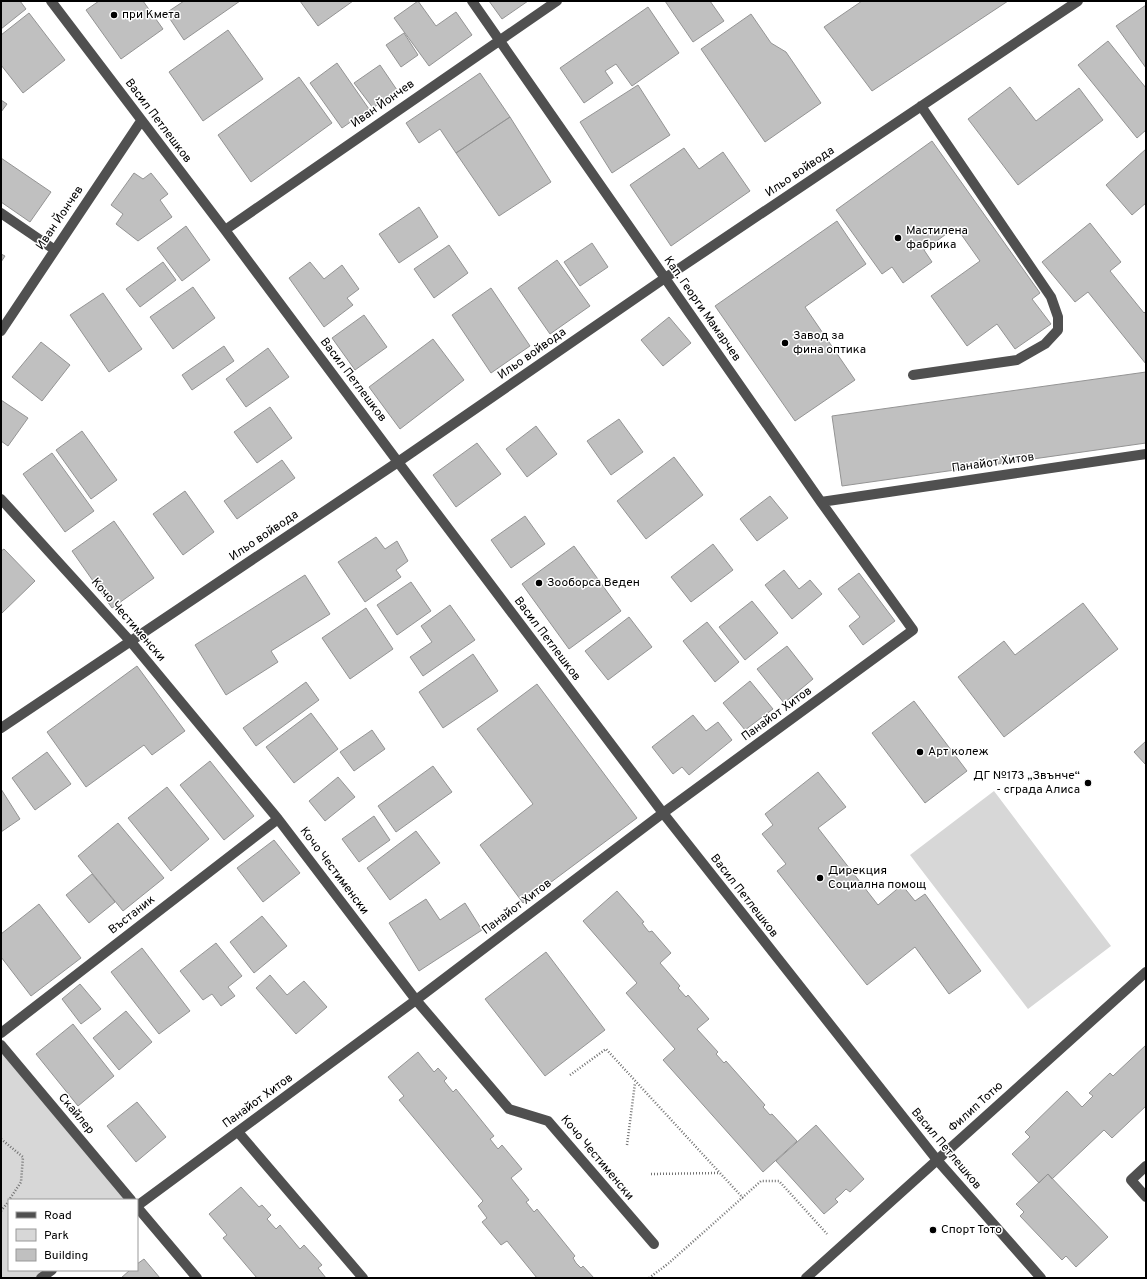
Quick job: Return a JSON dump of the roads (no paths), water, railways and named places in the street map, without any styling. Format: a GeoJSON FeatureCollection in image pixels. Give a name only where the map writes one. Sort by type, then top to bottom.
{"type":"FeatureCollection","features":[{"type":"Feature","properties":{"kind":"street","name":"Васил Петлешков"},"geometry":{"type":"LineString","coordinates":[[51,1],[226,230],[398,462],[663,813],[937,1160],[1041,1278]]}},
{"type":"Feature","properties":{"kind":"street","name":"Кап. Георги Мамарчев"},"geometry":{"type":"LineString","coordinates":[[472,1],[821,502],[913,630]]}},
{"type":"Feature","properties":{"kind":"street","name":"Иван Йончев"},"geometry":{"type":"LineString","coordinates":[[226,230],[557,1]]}},
{"type":"Feature","properties":{"kind":"street","name":"Ильо войвода"},"geometry":{"type":"LineString","coordinates":[[1,728],[398,462],[665,278],[1078,1]]}},
{"type":"Feature","properties":{"kind":"street"},"geometry":{"type":"LineString","coordinates":[[913,375],[1017,360],[1045,344],[1058,330],[1058,317],[1051,297],[921,106]]}},
{"type":"Feature","properties":{"kind":"street","name":"Иван Йончев"},"geometry":{"type":"LineString","coordinates":[[1,331],[141,120]]}},
{"type":"Feature","properties":{"kind":"street"},"geometry":{"type":"LineString","coordinates":[[1,213],[55,250]]}},
{"type":"Feature","properties":{"kind":"street","name":"Панайот Хитов"},"geometry":{"type":"LineString","coordinates":[[821,502],[1146,454]]}},
{"type":"Feature","properties":{"kind":"street","name":"Кочо Честименски"},"geometry":{"type":"LineString","coordinates":[[1,499],[131,642],[278,819],[416,1000],[509,1109],[548,1121],[654,1244]]}},
{"type":"Feature","properties":{"kind":"street","name":"Панайот Хитов"},"geometry":{"type":"LineString","coordinates":[[138,1205],[416,1000],[663,813],[913,630]]}},
{"type":"Feature","properties":{"kind":"street","name":"Въстаник"},"geometry":{"type":"LineString","coordinates":[[1,1033],[278,819]]}},
{"type":"Feature","properties":{"kind":"street","name":"Филип Тотю"},"geometry":{"type":"LineString","coordinates":[[806,1278],[1146,972]]}},
{"type":"Feature","properties":{"kind":"street","name":"Скайлер"},"geometry":{"type":"LineString","coordinates":[[1,1045],[130,1199]]}},
{"type":"Feature","properties":{"kind":"street"},"geometry":{"type":"LineString","coordinates":[[238,1132],[363,1278]]}},
{"type":"Feature","properties":{"kind":"street"},"geometry":{"type":"LineString","coordinates":[[1146,1166],[1131,1180],[1146,1197]]}},
{"type":"Feature","properties":{"kind":"street"},"geometry":{"type":"LineString","coordinates":[[138,1207],[197,1278]]}},
{"type":"Feature","properties":{"kind":"street"},"geometry":{"type":"LineString","coordinates":[[41,1278],[51,1271]]}},
{"type":"Feature","properties":{"kind":"place","name":"при Кмета"},"geometry":{"type":"Point","coordinates":[114,15]}},
{"type":"Feature","properties":{"kind":"place","name":"Мастилена фабрика"},"geometry":{"type":"Point","coordinates":[898,238]}},
{"type":"Feature","properties":{"kind":"place","name":"Завод за фина оптика"},"geometry":{"type":"Point","coordinates":[785,343]}},
{"type":"Feature","properties":{"kind":"place","name":"Зооборса Веден"},"geometry":{"type":"Point","coordinates":[539,583]}},
{"type":"Feature","properties":{"kind":"place","name":"Арт колеж"},"geometry":{"type":"Point","coordinates":[920,752]}},
{"type":"Feature","properties":{"kind":"place","name":"ДГ №173 „Звънче“ - сграда Алиса"},"geometry":{"type":"Point","coordinates":[1088,783]}},
{"type":"Feature","properties":{"kind":"place","name":"Дирекция Социална помощ"},"geometry":{"type":"Point","coordinates":[820,878]}},
{"type":"Feature","properties":{"kind":"place","name":"Спорт Тото"},"geometry":{"type":"Point","coordinates":[933,1230]}}]}
